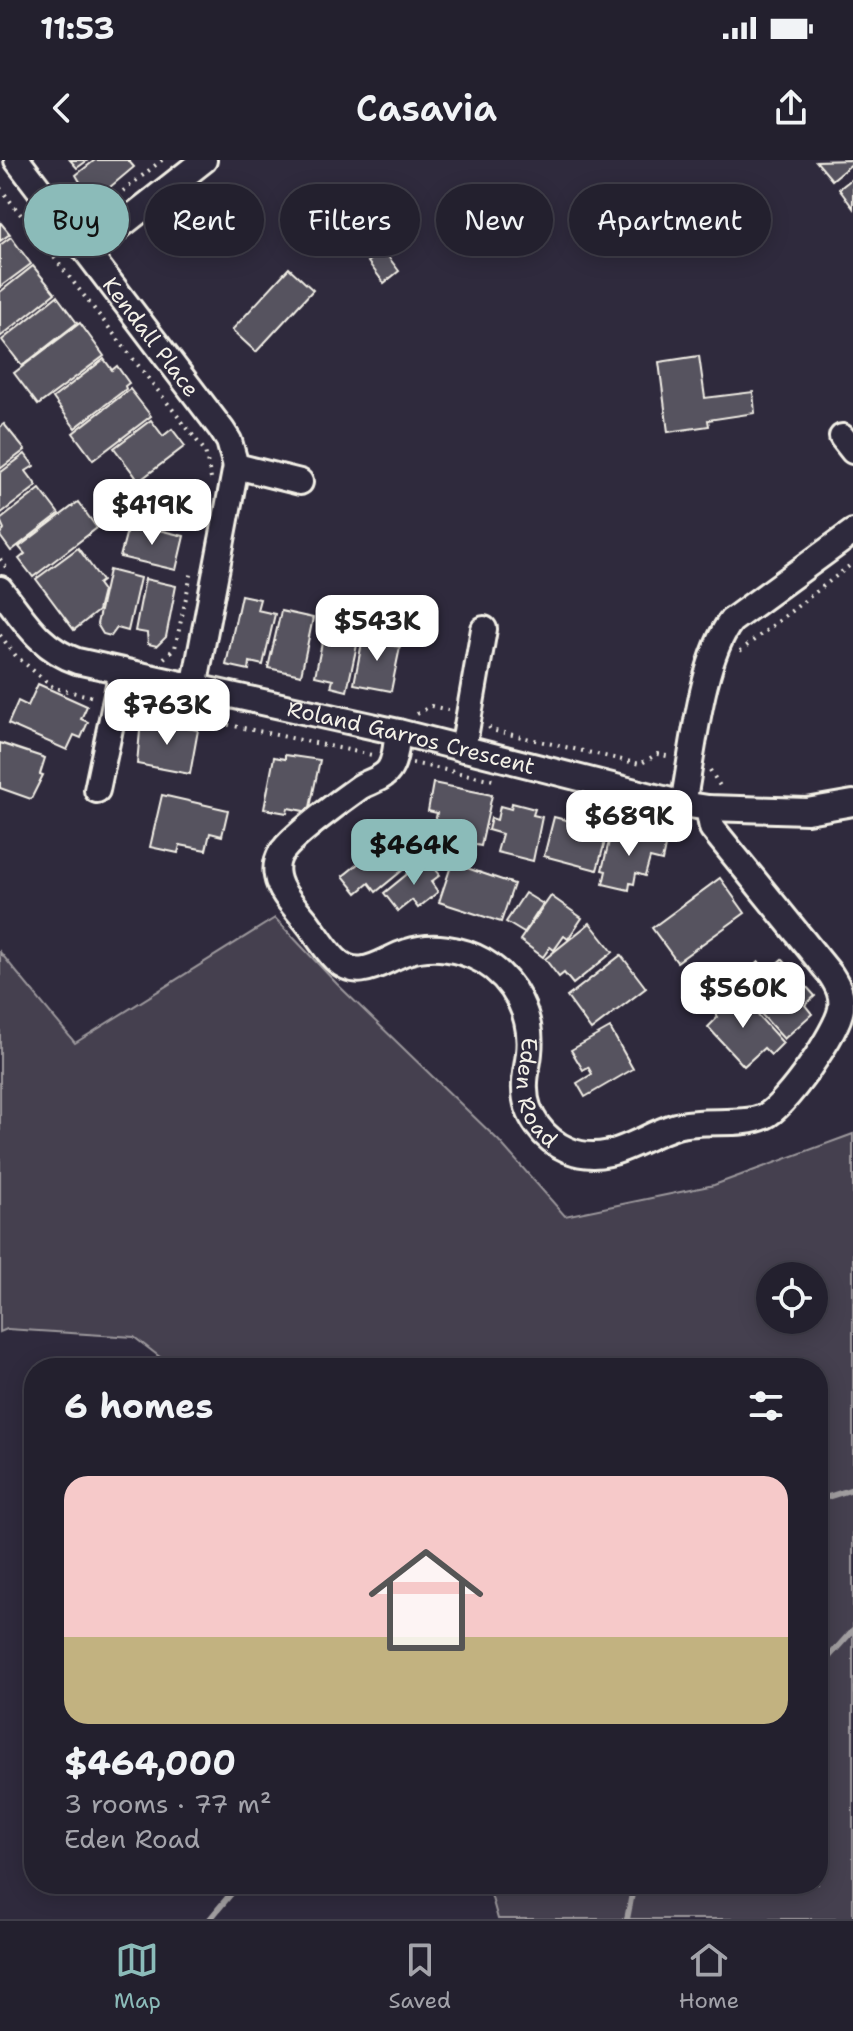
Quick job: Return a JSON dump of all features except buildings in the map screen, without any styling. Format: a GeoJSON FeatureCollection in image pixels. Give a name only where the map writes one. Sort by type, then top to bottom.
{"type":"FeatureCollection","features":[{"type":"Feature","properties":{"kind":"street","name":"Kendall Place"},"geometry":{"type":"LineString","coordinates":[[17,160],[35,184]]}},
{"type":"Feature","properties":{"kind":"street"},"geometry":{"type":"LineString","coordinates":[[129,219],[204,160]]}},
{"type":"Feature","properties":{"kind":"street","name":"Kendall Place"},"geometry":{"type":"LineString","coordinates":[[90,256],[222,430],[229,441],[236,466]]}},
{"type":"Feature","properties":{"kind":"street"},"geometry":{"type":"LineString","coordinates":[[194,688],[236,466],[300,482]]}},
{"type":"Feature","properties":{"kind":"street"},"geometry":{"type":"LineString","coordinates":[[683,804],[711,659],[720,636],[731,621],[853,532]]}},
{"type":"Feature","properties":{"kind":"street","name":"Roland Garros Crescent"},"geometry":{"type":"LineString","coordinates":[[5,580],[46,646],[68,658],[194,688],[402,722],[463,749],[683,804],[714,798],[807,811],[853,803]]}},
{"type":"Feature","properties":{"kind":"street"},"geometry":{"type":"LineString","coordinates":[[463,749],[484,629]]}},
{"type":"Feature","properties":{"kind":"street"},"geometry":{"type":"LineString","coordinates":[[97,790],[122,671]]}},
{"type":"Feature","properties":{"kind":"street"},"geometry":{"type":"LineString","coordinates":[[394,759],[402,722]]}},
{"type":"Feature","properties":{"kind":"street","name":"Eden Road"},"geometry":{"type":"LineString","coordinates":[[394,759],[385,774],[360,787],[285,847],[276,866],[279,884],[336,960],[353,969],[369,970],[408,952],[433,948],[468,954],[494,968],[517,995],[525,1012],[530,1050],[525,1090],[529,1111],[551,1140],[578,1154],[599,1156],[614,1153],[681,1124],[718,1120],[752,1121],[765,1116],[787,1099],[838,1018],[841,997],[831,975],[712,828],[714,798]]}},
{"type":"Feature","properties":{"kind":"path"},"geometry":{"type":"LineString","coordinates":[[129,186],[162,160]]}},
{"type":"Feature","properties":{"kind":"path"},"geometry":{"type":"LineString","coordinates":[[0,188],[205,451],[212,484]]}},
{"type":"Feature","properties":{"kind":"path"},"geometry":{"type":"LineString","coordinates":[[159,662],[175,648],[195,558]]}},
{"type":"Feature","properties":{"kind":"path"},"geometry":{"type":"LineString","coordinates":[[0,559],[5,580]]}},
{"type":"Feature","properties":{"kind":"path"},"geometry":{"type":"LineString","coordinates":[[737,653],[853,563]]}},
{"type":"Feature","properties":{"kind":"path"},"geometry":{"type":"LineString","coordinates":[[0,635],[16,656],[54,688],[500,782]]}},
{"type":"Feature","properties":{"kind":"path"},"geometry":{"type":"LineString","coordinates":[[402,722],[431,706],[484,719],[491,730],[640,764],[657,754],[708,766],[714,798]]}},
{"type":"Feature","properties":{"kind":"shaded area"},"geometry":{"type":"Polygon","coordinates":[[[275,918],[337,984],[499,1141],[565,1216],[714,1185],[853,1134],[853,1919],[498,1919],[491,1894],[828,1894],[828,1358],[161,1358],[134,1337],[7,1329],[0,1332],[0,952],[75,1043],[275,918]]]}},
{"type":"Feature","properties":{"kind":"waterway"},"geometry":{"type":"LineString","coordinates":[[828,1497],[853,1489]]}},
{"type":"Feature","properties":{"kind":"waterway"},"geometry":{"type":"LineString","coordinates":[[828,1658],[853,1630]]}},
{"type":"Feature","properties":{"kind":"waterway"},"geometry":{"type":"LineString","coordinates":[[210,1919],[231,1894]]}},
{"type":"Feature","properties":{"kind":"waterway"},"geometry":{"type":"LineString","coordinates":[[627,1919],[632,1894]]}}]}
